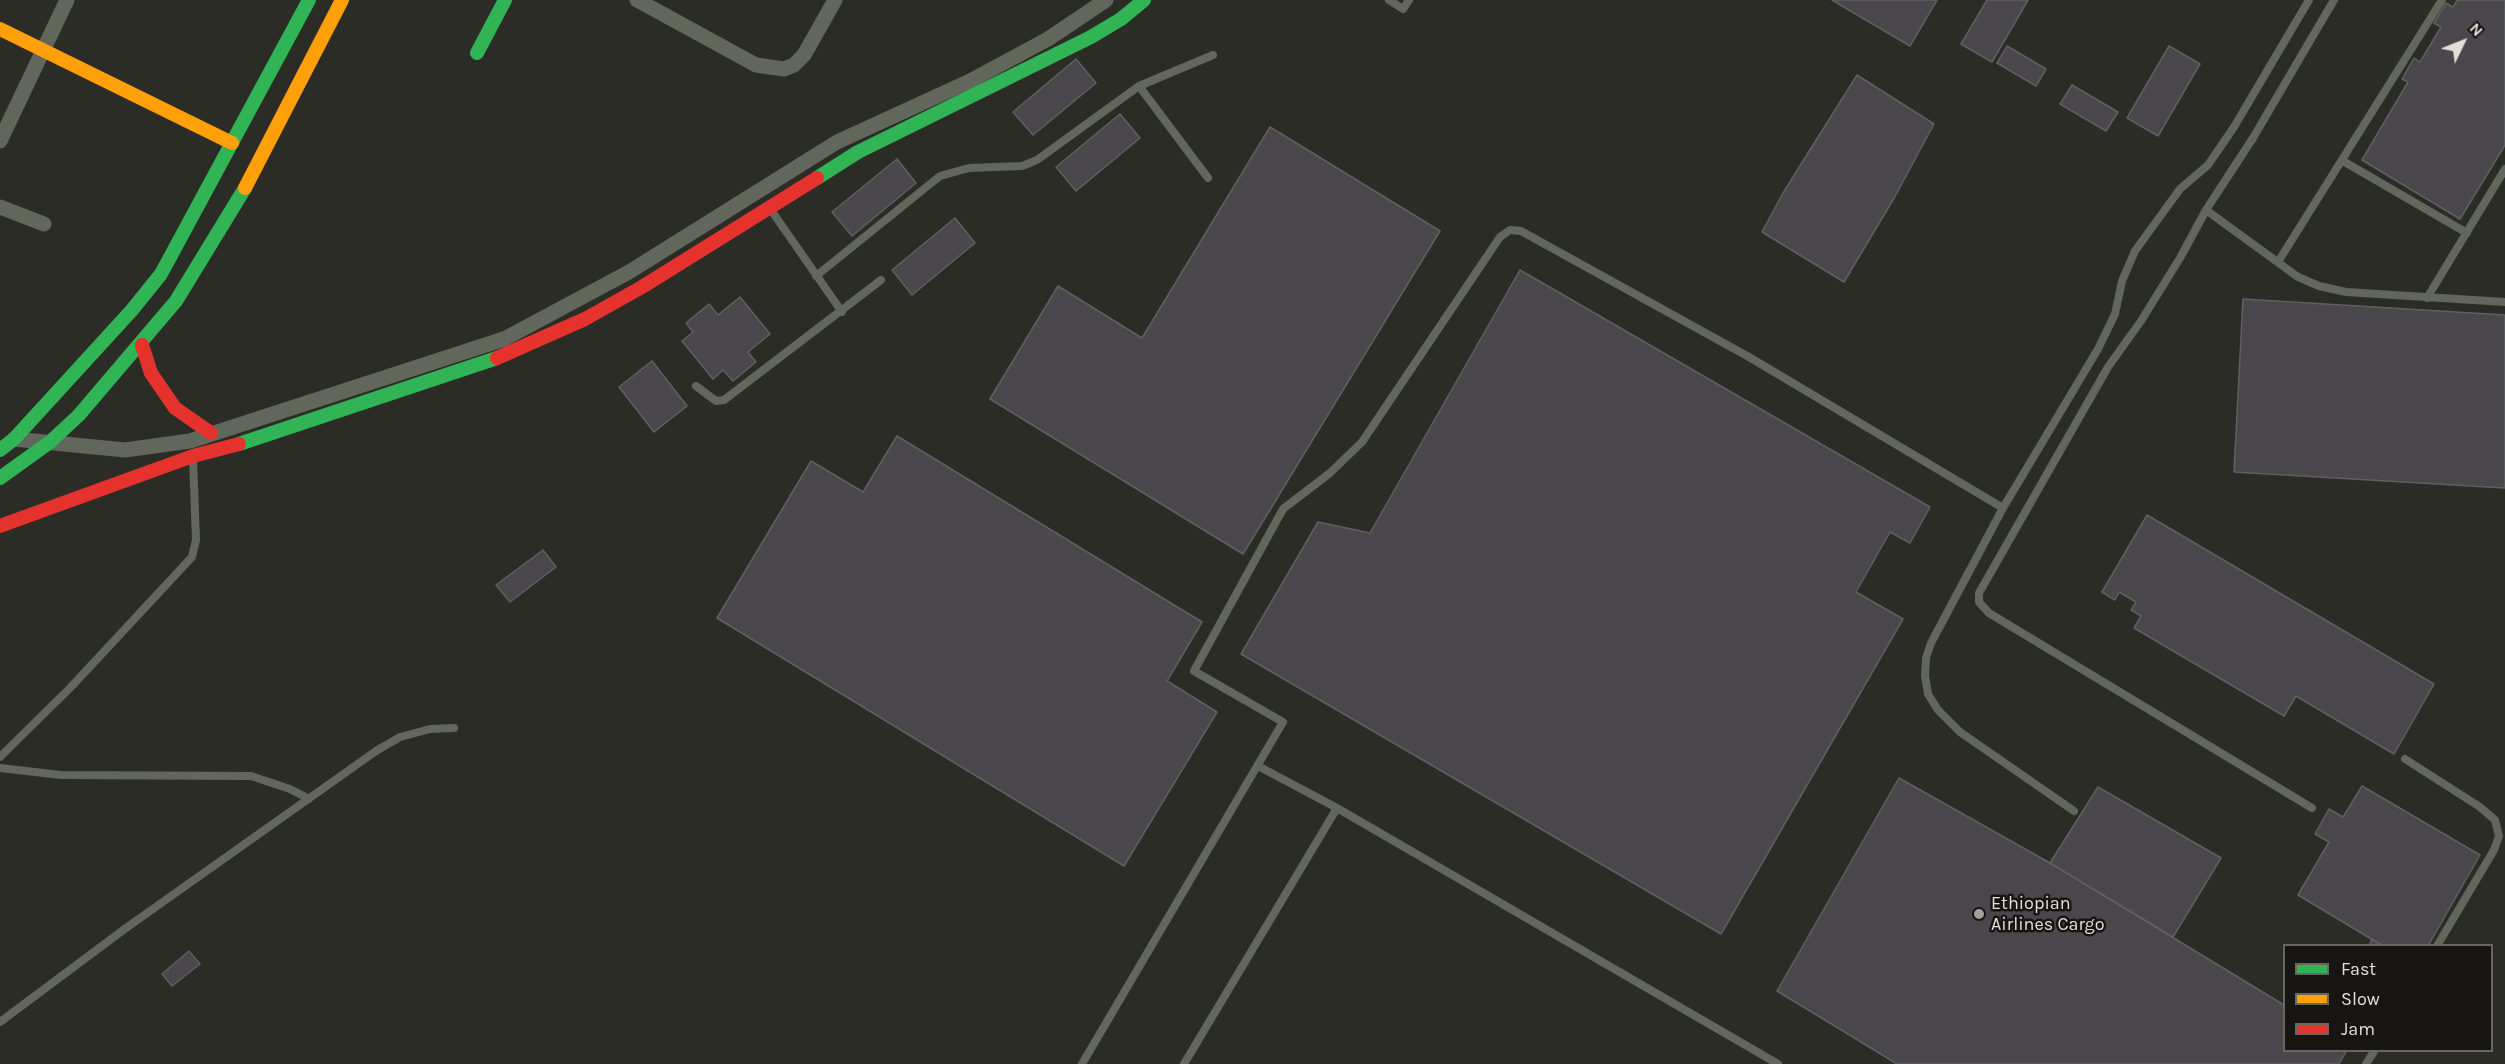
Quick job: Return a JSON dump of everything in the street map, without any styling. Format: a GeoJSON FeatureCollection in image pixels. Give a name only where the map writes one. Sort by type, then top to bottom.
{"type":"FeatureCollection","features":[{"type":"Feature","properties":{"kind":"street"},"geometry":{"type":"LineString","coordinates":[[0,141],[67,0]]}},
{"type":"Feature","properties":{"kind":"street"},"geometry":{"type":"LineString","coordinates":[[0,450],[14,439],[162,274],[309,0]]}},
{"type":"Feature","properties":{"kind":"street"},"geometry":{"type":"LineString","coordinates":[[0,478],[50,442],[79,415],[142,345],[177,301],[234,209],[342,0]]}},
{"type":"Feature","properties":{"kind":"street"},"geometry":{"type":"LineString","coordinates":[[477,53],[505,0]]}},
{"type":"Feature","properties":{"kind":"street"},"geometry":{"type":"LineString","coordinates":[[637,0],[756,65],[784,69],[794,65],[804,55],[835,0]]}},
{"type":"Feature","properties":{"kind":"street"},"geometry":{"type":"LineString","coordinates":[[14,439],[125,450],[190,441],[504,339],[628,272],[837,142],[970,81],[1048,39],[1104,0]]}},
{"type":"Feature","properties":{"kind":"street"},"geometry":{"type":"LineString","coordinates":[[0,526],[193,456],[253,440],[512,353],[585,319],[642,287],[858,152],[1091,37],[1121,19],[1144,0]]}},
{"type":"Feature","properties":{"kind":"street"},"geometry":{"type":"LineString","coordinates":[[0,29],[43,48],[232,143]]}},
{"type":"Feature","properties":{"kind":"street"},"geometry":{"type":"LineString","coordinates":[[0,207],[44,224]]}},
{"type":"Feature","properties":{"kind":"street"},"geometry":{"type":"LineString","coordinates":[[142,345],[151,373],[175,408],[211,433]]}},
{"type":"Feature","properties":{"kind":"lane"},"geometry":{"type":"LineString","coordinates":[[1389,0],[1403,9],[1409,0]]}},
{"type":"Feature","properties":{"kind":"lane"},"geometry":{"type":"LineString","coordinates":[[2074,811],[1960,732],[1938,710],[1928,694],[1925,667],[1931,643],[2003,508],[2098,349],[2115,314],[2122,281],[2135,251],[2180,189],[2208,165],[2234,127],[2309,0]]}},
{"type":"Feature","properties":{"kind":"lane"},"geometry":{"type":"LineString","coordinates":[[2312,808],[1989,613],[1979,602],[1979,592],[2108,367],[2141,321],[2334,0]]}},
{"type":"Feature","properties":{"kind":"lane"},"geometry":{"type":"LineString","coordinates":[[2278,262],[2442,0]]}},
{"type":"Feature","properties":{"kind":"lane"},"geometry":{"type":"LineString","coordinates":[[816,276],[940,176],[969,168],[1022,166],[1037,160],[1139,86],[1213,55]]}},
{"type":"Feature","properties":{"kind":"lane"},"geometry":{"type":"LineString","coordinates":[[1139,86],[1208,178]]}},
{"type":"Feature","properties":{"kind":"lane"},"geometry":{"type":"LineString","coordinates":[[2343,161],[2467,233]]}},
{"type":"Feature","properties":{"kind":"lane"},"geometry":{"type":"LineString","coordinates":[[2427,298],[2505,169]]}},
{"type":"Feature","properties":{"kind":"lane"},"geometry":{"type":"LineString","coordinates":[[770,207],[843,312]]}},
{"type":"Feature","properties":{"kind":"lane"},"geometry":{"type":"LineString","coordinates":[[2206,210],[2298,277],[2319,286],[2346,292],[2505,302]]}},
{"type":"Feature","properties":{"kind":"lane"},"geometry":{"type":"LineString","coordinates":[[1082,1064],[1283,722],[1194,670],[1283,509],[1330,473],[1362,442],[1500,237],[1510,230],[1521,231],[1749,357],[2003,508]]}},
{"type":"Feature","properties":{"kind":"lane"},"geometry":{"type":"LineString","coordinates":[[696,386],[716,401],[724,400],[843,312],[881,280]]}},
{"type":"Feature","properties":{"kind":"lane"},"geometry":{"type":"LineString","coordinates":[[0,757],[71,687],[192,557],[196,540],[193,456]]}},
{"type":"Feature","properties":{"kind":"lane"},"geometry":{"type":"LineString","coordinates":[[0,1022],[135,921],[376,751],[400,737],[430,729],[454,728]]}},
{"type":"Feature","properties":{"kind":"lane"},"geometry":{"type":"LineString","coordinates":[[2405,759],[2480,807],[2495,820],[2499,836],[2494,850],[2438,944]]}},
{"type":"Feature","properties":{"kind":"lane"},"geometry":{"type":"LineString","coordinates":[[1258,766],[1336,808],[1778,1064]]}},
{"type":"Feature","properties":{"kind":"lane"},"geometry":{"type":"LineString","coordinates":[[0,768],[61,775],[251,776],[290,789],[309,799]]}},
{"type":"Feature","properties":{"kind":"lane"},"geometry":{"type":"LineString","coordinates":[[1184,1064],[1336,808]]}},
{"type":"Feature","properties":{"kind":"building"},"geometry":{"type":"Polygon","coordinates":[[[1832,0],[1937,0],[1910,46],[1832,0]]]}},
{"type":"Feature","properties":{"kind":"building"},"geometry":{"type":"Polygon","coordinates":[[[1987,0],[2028,0],[1992,62],[1961,44],[1987,0]]]}},
{"type":"Feature","properties":{"kind":"building"},"geometry":{"type":"Polygon","coordinates":[[[2457,0],[2505,0],[2505,145],[2460,219],[2362,160],[2408,82],[2402,79],[2414,58],[2420,62],[2441,27],[2434,23],[2446,3],[2453,7],[2457,0]]]}},
{"type":"Feature","properties":{"kind":"building"},"geometry":{"type":"Polygon","coordinates":[[[2007,46],[2046,69],[2036,86],[1997,63],[2007,46]]]}},
{"type":"Feature","properties":{"kind":"building"},"geometry":{"type":"Polygon","coordinates":[[[2169,46],[2200,64],[2158,136],[2127,118],[2169,46]]]}},
{"type":"Feature","properties":{"kind":"building"},"geometry":{"type":"Polygon","coordinates":[[[1076,59],[1096,83],[1033,135],[1013,112],[1076,59]]]}},
{"type":"Feature","properties":{"kind":"building"},"geometry":{"type":"Polygon","coordinates":[[[1857,75],[1934,124],[1893,200],[1844,282],[1762,232],[1783,193],[1857,75]]]}},
{"type":"Feature","properties":{"kind":"building"},"geometry":{"type":"Polygon","coordinates":[[[2072,85],[2118,112],[2106,131],[2060,104],[2072,85]]]}},
{"type":"Feature","properties":{"kind":"building"},"geometry":{"type":"Polygon","coordinates":[[[1120,114],[1140,138],[1076,191],[1056,167],[1120,114]]]}},
{"type":"Feature","properties":{"kind":"building"},"geometry":{"type":"Polygon","coordinates":[[[1270,127],[1440,231],[1243,554],[990,399],[1058,286],[1142,338],[1270,127]]]}},
{"type":"Feature","properties":{"kind":"building"},"geometry":{"type":"Polygon","coordinates":[[[897,159],[916,183],[852,236],[832,212],[897,159]]]}},
{"type":"Feature","properties":{"kind":"building"},"geometry":{"type":"Polygon","coordinates":[[[955,218],[975,243],[912,295],[892,270],[955,218]]]}},
{"type":"Feature","properties":{"kind":"building"},"geometry":{"type":"Polygon","coordinates":[[[1520,270],[1930,507],[1910,543],[1890,532],[1856,592],[1903,619],[1721,934],[1241,654],[1318,522],[1370,533],[1520,270]]]}},
{"type":"Feature","properties":{"kind":"building"},"geometry":{"type":"Polygon","coordinates":[[[740,297],[770,334],[748,352],[756,362],[733,381],[723,370],[713,379],[682,341],[693,332],[686,323],[709,304],[718,315],[740,297]]]}},
{"type":"Feature","properties":{"kind":"building"},"geometry":{"type":"Polygon","coordinates":[[[2243,299],[2505,315],[2505,488],[2234,472],[2243,299]]]}},
{"type":"Feature","properties":{"kind":"building"},"geometry":{"type":"Polygon","coordinates":[[[652,361],[687,406],[654,432],[619,387],[652,361]]]}},
{"type":"Feature","properties":{"kind":"building"},"geometry":{"type":"Polygon","coordinates":[[[897,436],[1202,622],[1167,681],[1217,712],[1124,866],[717,618],[811,461],[863,492],[897,436]]]}},
{"type":"Feature","properties":{"kind":"building"},"geometry":{"type":"Polygon","coordinates":[[[2147,515],[2434,684],[2394,754],[2296,696],[2284,716],[2134,628],[2141,616],[2131,610],[2136,602],[2119,592],[2115,600],[2102,592],[2147,515]]]}},
{"type":"Feature","properties":{"kind":"building"},"geometry":{"type":"Polygon","coordinates":[[[543,550],[556,567],[510,602],[496,585],[543,550]]]}},
{"type":"Feature","properties":{"kind":"building","name":"Ethiopian Airlines Cargo"},"geometry":{"type":"Polygon","coordinates":[[[1899,778],[2050,863],[2283,1004],[2283,1052],[2346,1052],[2339,1064],[1897,1064],[1777,991],[1899,778]]]}},
{"type":"Feature","properties":{"kind":"building"},"geometry":{"type":"Polygon","coordinates":[[[2362,786],[2480,855],[2429,944],[2380,944],[2298,895],[2329,842],[2315,834],[2329,809],[2343,817],[2362,786]]]}},
{"type":"Feature","properties":{"kind":"building"},"geometry":{"type":"Polygon","coordinates":[[[2098,787],[2221,858],[2173,937],[2050,863],[2098,787]]]}},
{"type":"Feature","properties":{"kind":"building"},"geometry":{"type":"Polygon","coordinates":[[[2372,939],[2380,944],[2370,944],[2372,939]]]}},
{"type":"Feature","properties":{"kind":"building"},"geometry":{"type":"Polygon","coordinates":[[[189,951],[200,964],[172,986],[162,974],[189,951]]]}},
{"type":"Feature","properties":{"kind":"traffic: fast"},"geometry":{"type":"LineString","coordinates":[[0,450],[14,439],[132,310],[161,274],[309,0]]}},
{"type":"Feature","properties":{"kind":"traffic: fast"},"geometry":{"type":"LineString","coordinates":[[477,53],[505,0]]}},
{"type":"Feature","properties":{"kind":"traffic: fast"},"geometry":{"type":"LineString","coordinates":[[817,178],[858,152],[1091,37],[1121,19],[1144,0]]}},
{"type":"Feature","properties":{"kind":"traffic: fast"},"geometry":{"type":"LineString","coordinates":[[0,478],[50,442],[79,415],[176,301],[245,188]]}},
{"type":"Feature","properties":{"kind":"traffic: fast"},"geometry":{"type":"LineString","coordinates":[[239,444],[497,358]]}},
{"type":"Feature","properties":{"kind":"traffic: slow"},"geometry":{"type":"LineString","coordinates":[[245,188],[342,0]]}},
{"type":"Feature","properties":{"kind":"traffic: slow"},"geometry":{"type":"LineString","coordinates":[[0,29],[232,143]]}},
{"type":"Feature","properties":{"kind":"traffic: jam"},"geometry":{"type":"LineString","coordinates":[[497,358],[585,319],[642,287],[817,178]]}},
{"type":"Feature","properties":{"kind":"traffic: jam"},"geometry":{"type":"LineString","coordinates":[[142,345],[151,373],[175,408],[211,433]]}},
{"type":"Feature","properties":{"kind":"traffic: jam"},"geometry":{"type":"LineString","coordinates":[[0,526],[193,456],[239,444]]}},
{"type":"Feature","properties":{"kind":"place","name":"Ethiopian Airlines Cargo"},"geometry":{"type":"Point","coordinates":[1979,914]}}]}
